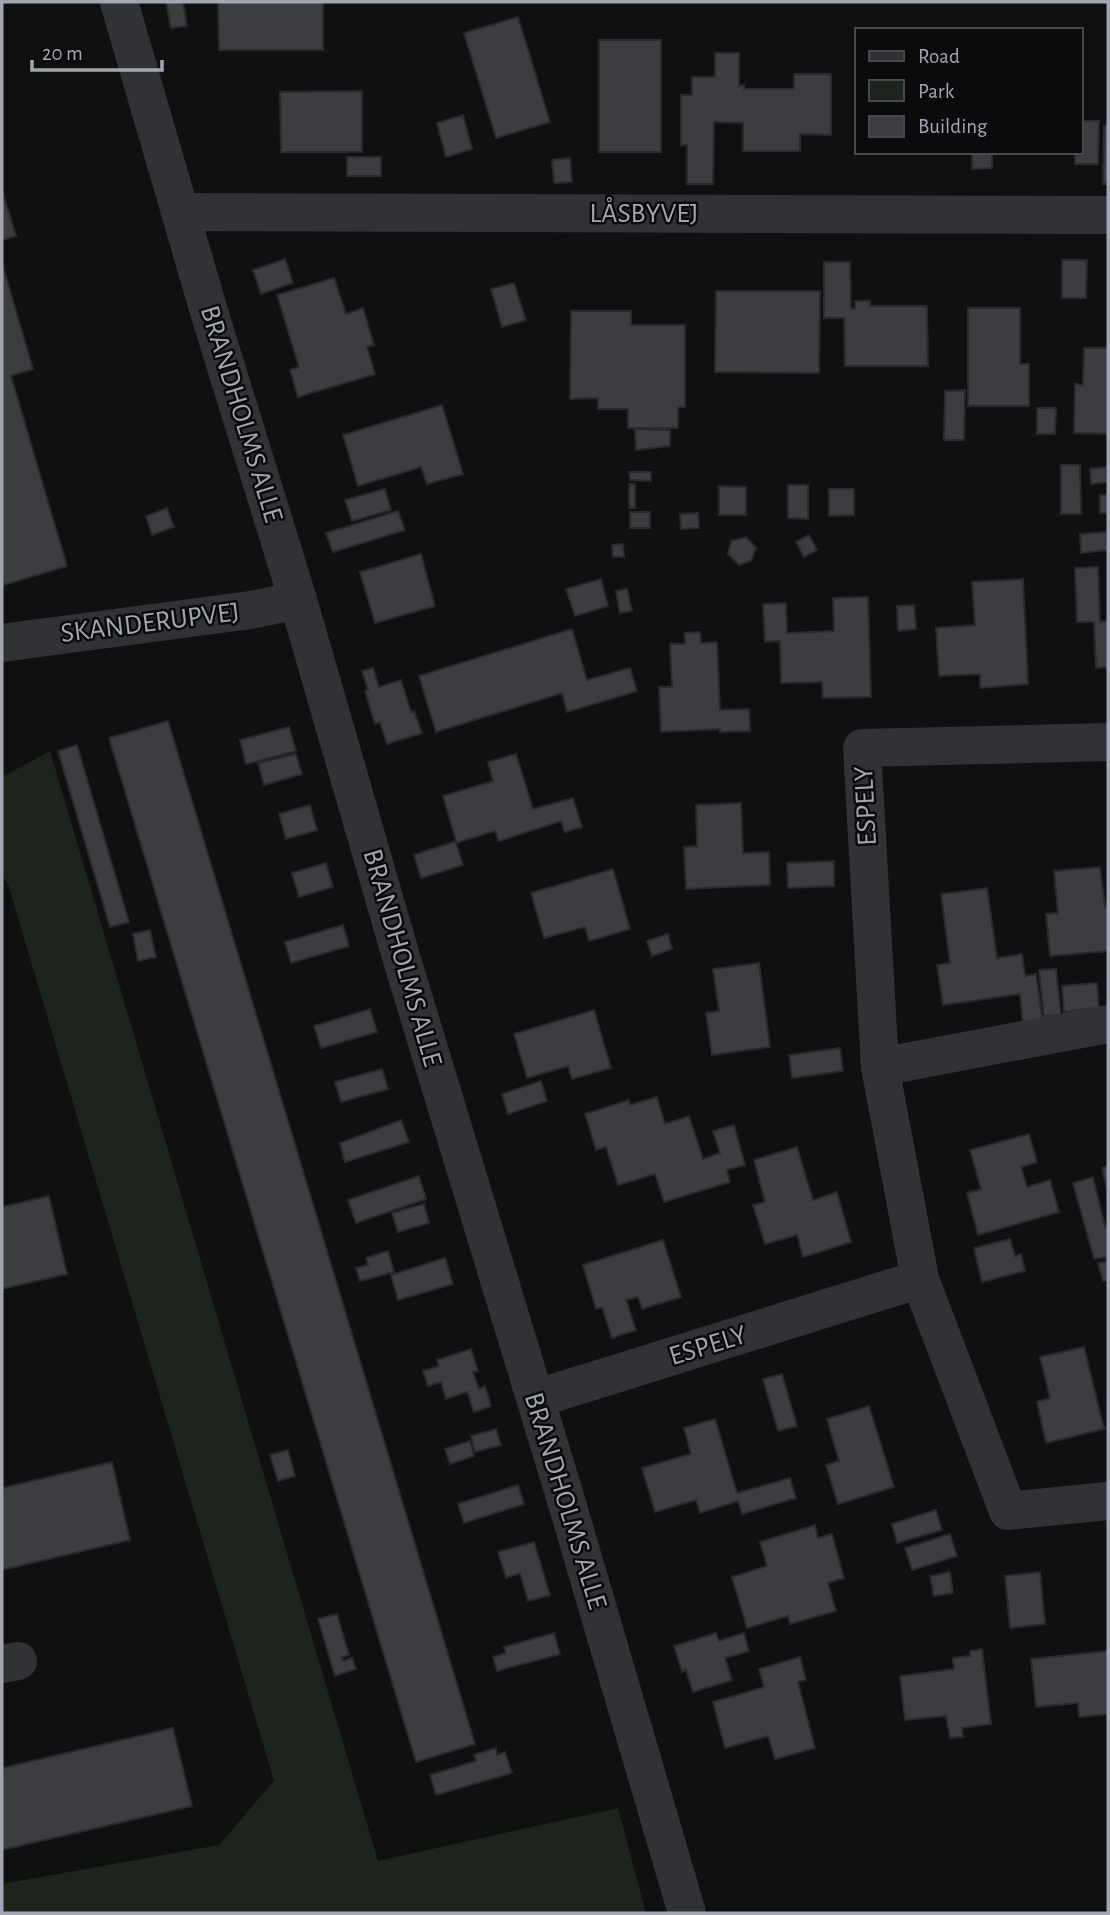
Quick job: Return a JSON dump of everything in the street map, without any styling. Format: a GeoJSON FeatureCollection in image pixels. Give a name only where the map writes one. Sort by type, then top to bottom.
{"type":"FeatureCollection","features":[{"type":"Feature","properties":{"kind":"street","name":"BRANDHOLMS ALLE"},"geometry":{"type":"LineString","coordinates":[[119,2],[687,1913]]}},
{"type":"Feature","properties":{"kind":"street","name":"LÅSBYVEJ"},"geometry":{"type":"LineString","coordinates":[[180,212],[1108,215]]}},
{"type":"Feature","properties":{"kind":"street","name":"SKANDERUPVEJ"},"geometry":{"type":"LineString","coordinates":[[2,643],[251,610],[298,600]]}},
{"type":"Feature","properties":{"kind":"street","name":"ESPELY"},"geometry":{"type":"LineString","coordinates":[[1108,742],[862,748],[880,1067],[920,1279],[1007,1511],[1108,1501]]}},
{"type":"Feature","properties":{"kind":"street"},"geometry":{"type":"LineString","coordinates":[[880,1067],[1108,1024]]}},
{"type":"Feature","properties":{"kind":"street","name":"ESPELY"},"geometry":{"type":"LineString","coordinates":[[535,1399],[920,1279]]}},
{"type":"Feature","properties":{"kind":"green space"},"geometry":{"type":"Polygon","coordinates":[[[50,751],[378,1861],[618,1808],[646,1913],[2,1913],[2,1884],[219,1845],[274,1781],[8,884],[2,876],[2,777],[50,751]]]}},
{"type":"Feature","properties":{"kind":"building"},"geometry":{"type":"Polygon","coordinates":[[[166,2],[183,2],[187,26],[171,28],[166,2]]]}},
{"type":"Feature","properties":{"kind":"building"},"geometry":{"type":"Polygon","coordinates":[[[218,2],[323,2],[323,50],[219,50],[218,2]]]}},
{"type":"Feature","properties":{"kind":"building"},"geometry":{"type":"Polygon","coordinates":[[[518,17],[550,122],[496,138],[464,33],[518,17]]]}},
{"type":"Feature","properties":{"kind":"building"},"geometry":{"type":"Polygon","coordinates":[[[599,40],[661,40],[661,152],[599,152],[599,40]]]}},
{"type":"Feature","properties":{"kind":"building"},"geometry":{"type":"Polygon","coordinates":[[[715,53],[739,53],[739,86],[744,85],[744,89],[794,89],[794,74],[831,74],[831,135],[800,134],[800,151],[743,151],[743,123],[714,122],[713,184],[687,184],[687,145],[681,145],[681,95],[692,95],[692,77],[715,77],[715,53]]]}},
{"type":"Feature","properties":{"kind":"building"},"geometry":{"type":"Polygon","coordinates":[[[362,91],[362,152],[281,152],[280,92],[362,91]]]}},
{"type":"Feature","properties":{"kind":"building"},"geometry":{"type":"Polygon","coordinates":[[[463,115],[472,149],[446,157],[437,123],[463,115]]]}},
{"type":"Feature","properties":{"kind":"building"},"geometry":{"type":"Polygon","coordinates":[[[1082,121],[1099,121],[1098,164],[1075,164],[1075,154],[1082,154],[1082,121]]]}},
{"type":"Feature","properties":{"kind":"building"},"geometry":{"type":"Polygon","coordinates":[[[1104,126],[1108,126],[1108,184],[1103,184],[1104,126]]]}},
{"type":"Feature","properties":{"kind":"building"},"geometry":{"type":"Polygon","coordinates":[[[972,154],[992,154],[992,168],[972,169],[972,154]]]}},
{"type":"Feature","properties":{"kind":"building"},"geometry":{"type":"Polygon","coordinates":[[[347,157],[381,157],[381,176],[347,176],[347,157]]]}},
{"type":"Feature","properties":{"kind":"building"},"geometry":{"type":"Polygon","coordinates":[[[570,158],[572,182],[554,183],[552,160],[570,158]]]}},
{"type":"Feature","properties":{"kind":"building"},"geometry":{"type":"Polygon","coordinates":[[[2,190],[16,236],[2,240],[2,190]]]}},
{"type":"Feature","properties":{"kind":"building"},"geometry":{"type":"Polygon","coordinates":[[[285,259],[293,283],[261,294],[253,270],[285,259]]]}},
{"type":"Feature","properties":{"kind":"building"},"geometry":{"type":"Polygon","coordinates":[[[1062,260],[1087,260],[1086,298],[1062,298],[1062,260]]]}},
{"type":"Feature","properties":{"kind":"building"},"geometry":{"type":"Polygon","coordinates":[[[824,262],[850,262],[851,308],[855,309],[855,301],[870,301],[870,306],[927,306],[928,366],[845,366],[844,318],[824,318],[824,262]]]}},
{"type":"Feature","properties":{"kind":"building"},"geometry":{"type":"Polygon","coordinates":[[[2,263],[33,369],[11,376],[67,566],[4,585],[2,576],[2,263]]]}},
{"type":"Feature","properties":{"kind":"building"},"geometry":{"type":"Polygon","coordinates":[[[334,278],[346,314],[363,308],[374,345],[367,347],[375,374],[298,397],[290,370],[299,367],[277,295],[334,278]]]}},
{"type":"Feature","properties":{"kind":"building"},"geometry":{"type":"Polygon","coordinates":[[[514,283],[526,320],[502,327],[491,289],[514,283]]]}},
{"type":"Feature","properties":{"kind":"building"},"geometry":{"type":"Polygon","coordinates":[[[716,291],[820,291],[819,373],[715,372],[716,291]]]}},
{"type":"Feature","properties":{"kind":"building"},"geometry":{"type":"Polygon","coordinates":[[[968,308],[1020,308],[1020,364],[1029,364],[1029,406],[968,406],[968,308]]]}},
{"type":"Feature","properties":{"kind":"building"},"geometry":{"type":"Polygon","coordinates":[[[571,311],[631,311],[631,325],[685,325],[685,407],[678,407],[678,428],[628,428],[628,409],[598,409],[598,398],[570,399],[571,311]]]}},
{"type":"Feature","properties":{"kind":"building"},"geometry":{"type":"Polygon","coordinates":[[[1084,348],[1108,348],[1108,434],[1074,433],[1075,384],[1083,385],[1084,348]]]}},
{"type":"Feature","properties":{"kind":"building"},"geometry":{"type":"Polygon","coordinates":[[[965,390],[964,440],[944,440],[945,391],[965,390]]]}},
{"type":"Feature","properties":{"kind":"building"},"geometry":{"type":"Polygon","coordinates":[[[442,405],[463,474],[427,484],[421,467],[358,486],[343,435],[442,405]]]}},
{"type":"Feature","properties":{"kind":"building"},"geometry":{"type":"Polygon","coordinates":[[[1037,408],[1056,408],[1055,434],[1037,434],[1037,408]]]}},
{"type":"Feature","properties":{"kind":"building"},"geometry":{"type":"Polygon","coordinates":[[[635,429],[670,430],[670,446],[636,450],[635,429]]]}},
{"type":"Feature","properties":{"kind":"building"},"geometry":{"type":"Polygon","coordinates":[[[1061,465],[1080,465],[1081,514],[1061,514],[1061,465]]]}},
{"type":"Feature","properties":{"kind":"building"},"geometry":{"type":"Polygon","coordinates":[[[1106,467],[1107,482],[1091,484],[1090,469],[1106,467]]]}},
{"type":"Feature","properties":{"kind":"building"},"geometry":{"type":"Polygon","coordinates":[[[629,472],[651,472],[651,481],[630,480],[629,472]]]}},
{"type":"Feature","properties":{"kind":"building"},"geometry":{"type":"Polygon","coordinates":[[[629,484],[635,484],[635,508],[629,508],[629,484]]]}},
{"type":"Feature","properties":{"kind":"building"},"geometry":{"type":"Polygon","coordinates":[[[788,485],[808,485],[808,519],[788,518],[788,485]]]}},
{"type":"Feature","properties":{"kind":"building"},"geometry":{"type":"Polygon","coordinates":[[[719,486],[746,487],[746,515],[719,515],[719,486]]]}},
{"type":"Feature","properties":{"kind":"building"},"geometry":{"type":"Polygon","coordinates":[[[385,489],[391,510],[352,521],[345,500],[385,489]]]}},
{"type":"Feature","properties":{"kind":"building"},"geometry":{"type":"Polygon","coordinates":[[[829,489],[854,489],[854,515],[829,516],[829,489]]]}},
{"type":"Feature","properties":{"kind":"building"},"geometry":{"type":"Polygon","coordinates":[[[1100,495],[1108,495],[1108,513],[1100,513],[1100,495]]]}},
{"type":"Feature","properties":{"kind":"building"},"geometry":{"type":"Polygon","coordinates":[[[167,508],[174,527],[152,535],[146,516],[167,508]]]}},
{"type":"Feature","properties":{"kind":"building"},"geometry":{"type":"Polygon","coordinates":[[[398,511],[405,530],[333,552],[326,533],[398,511]]]}},
{"type":"Feature","properties":{"kind":"building"},"geometry":{"type":"Polygon","coordinates":[[[630,512],[650,512],[650,528],[630,528],[630,512]]]}},
{"type":"Feature","properties":{"kind":"building"},"geometry":{"type":"Polygon","coordinates":[[[698,513],[699,528],[681,529],[680,514],[698,513]]]}},
{"type":"Feature","properties":{"kind":"building"},"geometry":{"type":"Polygon","coordinates":[[[1106,532],[1107,550],[1081,553],[1080,534],[1106,532]]]}},
{"type":"Feature","properties":{"kind":"building"},"geometry":{"type":"Polygon","coordinates":[[[809,535],[817,550],[804,557],[796,542],[809,535]]]}},
{"type":"Feature","properties":{"kind":"building"},"geometry":{"type":"Polygon","coordinates":[[[746,537],[756,548],[751,561],[739,565],[728,554],[731,541],[746,537]]]}},
{"type":"Feature","properties":{"kind":"building"},"geometry":{"type":"Polygon","coordinates":[[[623,544],[624,557],[613,557],[612,545],[623,544]]]}},
{"type":"Feature","properties":{"kind":"building"},"geometry":{"type":"Polygon","coordinates":[[[421,554],[435,606],[375,623],[360,572],[421,554]]]}},
{"type":"Feature","properties":{"kind":"building"},"geometry":{"type":"Polygon","coordinates":[[[1098,567],[1100,622],[1108,621],[1108,667],[1096,668],[1094,622],[1077,622],[1075,568],[1098,567]]]}},
{"type":"Feature","properties":{"kind":"building"},"geometry":{"type":"Polygon","coordinates":[[[601,579],[608,606],[575,616],[566,589],[601,579]]]}},
{"type":"Feature","properties":{"kind":"building"},"geometry":{"type":"Polygon","coordinates":[[[1023,579],[1028,684],[980,688],[980,674],[939,676],[936,628],[975,625],[972,582],[1023,579]]]}},
{"type":"Feature","properties":{"kind":"building"},"geometry":{"type":"Polygon","coordinates":[[[627,589],[632,611],[620,613],[616,591],[627,589]]]}},
{"type":"Feature","properties":{"kind":"building"},"geometry":{"type":"Polygon","coordinates":[[[868,597],[871,697],[823,698],[822,682],[781,683],[780,641],[765,642],[763,604],[786,603],[787,633],[834,631],[833,598],[868,597]]]}},
{"type":"Feature","properties":{"kind":"building"},"geometry":{"type":"Polygon","coordinates":[[[914,605],[916,629],[898,631],[897,606],[914,605]]]}},
{"type":"Feature","properties":{"kind":"building"},"geometry":{"type":"Polygon","coordinates":[[[572,629],[587,680],[630,668],[637,691],[567,712],[562,693],[436,732],[419,676],[572,629]]]}},
{"type":"Feature","properties":{"kind":"building"},"geometry":{"type":"Polygon","coordinates":[[[700,632],[701,643],[717,642],[720,710],[749,709],[750,731],[720,732],[720,729],[661,732],[659,687],[672,687],[670,644],[685,644],[685,633],[700,632]]]}},
{"type":"Feature","properties":{"kind":"building"},"geometry":{"type":"Polygon","coordinates":[[[373,668],[379,687],[401,680],[411,712],[414,711],[422,733],[387,744],[380,722],[375,724],[365,691],[368,690],[362,671],[373,668]]]}},
{"type":"Feature","properties":{"kind":"building"},"geometry":{"type":"Polygon","coordinates":[[[168,721],[475,1744],[416,1762],[109,738],[168,721]]]}},
{"type":"Feature","properties":{"kind":"building"},"geometry":{"type":"Polygon","coordinates":[[[289,727],[296,751],[246,764],[240,740],[289,727]]]}},
{"type":"Feature","properties":{"kind":"building"},"geometry":{"type":"Polygon","coordinates":[[[77,745],[129,922],[110,927],[58,751],[77,745]]]}},
{"type":"Feature","properties":{"kind":"building"},"geometry":{"type":"Polygon","coordinates":[[[296,754],[302,774],[264,785],[258,763],[296,754]]]}},
{"type":"Feature","properties":{"kind":"building"},"geometry":{"type":"Polygon","coordinates":[[[516,754],[533,809],[573,798],[582,827],[565,832],[561,821],[499,841],[495,831],[456,843],[463,865],[421,878],[414,855],[456,841],[443,796],[493,781],[488,762],[516,754]]]}},
{"type":"Feature","properties":{"kind":"building"},"geometry":{"type":"Polygon","coordinates":[[[741,803],[743,853],[769,852],[770,885],[686,889],[684,847],[697,846],[696,805],[741,803]]]}},
{"type":"Feature","properties":{"kind":"building"},"geometry":{"type":"Polygon","coordinates":[[[310,805],[317,830],[286,839],[279,814],[310,805]]]}},
{"type":"Feature","properties":{"kind":"building"},"geometry":{"type":"Polygon","coordinates":[[[834,861],[834,886],[788,888],[787,863],[834,861]]]}},
{"type":"Feature","properties":{"kind":"building"},"geometry":{"type":"Polygon","coordinates":[[[326,863],[333,887],[299,897],[292,873],[326,863]]]}},
{"type":"Feature","properties":{"kind":"building"},"geometry":{"type":"Polygon","coordinates":[[[1100,867],[1105,907],[1108,907],[1108,951],[1050,956],[1046,914],[1058,913],[1054,871],[1100,867]]]}},
{"type":"Feature","properties":{"kind":"building"},"geometry":{"type":"Polygon","coordinates":[[[613,869],[630,929],[589,941],[585,927],[544,938],[531,893],[613,869]]]}},
{"type":"Feature","properties":{"kind":"building"},"geometry":{"type":"Polygon","coordinates":[[[987,888],[997,958],[1022,954],[1025,976],[1036,974],[1043,1024],[1023,1027],[1020,994],[943,1005],[937,965],[950,963],[941,894],[987,888]]]}},
{"type":"Feature","properties":{"kind":"building"},"geometry":{"type":"Polygon","coordinates":[[[343,925],[349,946],[291,963],[285,942],[343,925]]]}},
{"type":"Feature","properties":{"kind":"building"},"geometry":{"type":"Polygon","coordinates":[[[150,930],[156,957],[138,961],[133,934],[150,930]]]}},
{"type":"Feature","properties":{"kind":"building"},"geometry":{"type":"Polygon","coordinates":[[[668,934],[672,949],[652,956],[647,941],[668,934]]]}},
{"type":"Feature","properties":{"kind":"building"},"geometry":{"type":"Polygon","coordinates":[[[759,963],[770,1047],[712,1055],[706,1013],[719,1011],[713,969],[759,963]]]}},
{"type":"Feature","properties":{"kind":"building"},"geometry":{"type":"Polygon","coordinates":[[[1056,969],[1061,1015],[1044,1016],[1039,970],[1056,969]]]}},
{"type":"Feature","properties":{"kind":"building"},"geometry":{"type":"Polygon","coordinates":[[[1097,983],[1099,1008],[1064,1012],[1062,986],[1097,983]]]}},
{"type":"Feature","properties":{"kind":"building"},"geometry":{"type":"Polygon","coordinates":[[[370,1009],[377,1032],[321,1048],[314,1026],[370,1009]]]}},
{"type":"Feature","properties":{"kind":"building"},"geometry":{"type":"Polygon","coordinates":[[[594,1010],[611,1068],[572,1079],[568,1066],[527,1078],[514,1034],[594,1010]]]}},
{"type":"Feature","properties":{"kind":"building"},"geometry":{"type":"Polygon","coordinates":[[[840,1048],[843,1071],[792,1078],[789,1055],[840,1048]]]}},
{"type":"Feature","properties":{"kind":"building"},"geometry":{"type":"Polygon","coordinates":[[[382,1069],[388,1089],[341,1102],[335,1082],[382,1069]]]}},
{"type":"Feature","properties":{"kind":"building"},"geometry":{"type":"Polygon","coordinates":[[[541,1081],[547,1101],[508,1114],[502,1094],[541,1081]]]}},
{"type":"Feature","properties":{"kind":"building"},"geometry":{"type":"Polygon","coordinates":[[[657,1097],[665,1124],[689,1116],[703,1159],[720,1153],[713,1131],[734,1125],[745,1165],[727,1170],[730,1182],[664,1202],[655,1174],[618,1185],[606,1147],[596,1150],[585,1114],[629,1100],[630,1105],[657,1097]]]}},
{"type":"Feature","properties":{"kind":"building"},"geometry":{"type":"Polygon","coordinates":[[[401,1120],[409,1142],[345,1162],[340,1143],[401,1120]]]}},
{"type":"Feature","properties":{"kind":"building"},"geometry":{"type":"Polygon","coordinates":[[[1029,1134],[1037,1162],[1021,1167],[1027,1187],[1050,1180],[1059,1212],[978,1235],[967,1193],[981,1189],[970,1150],[1029,1134]]]}},
{"type":"Feature","properties":{"kind":"building"},"geometry":{"type":"Polygon","coordinates":[[[797,1147],[813,1200],[837,1192],[851,1242],[803,1257],[797,1235],[765,1244],[753,1205],[765,1202],[754,1160],[797,1147]]]}},
{"type":"Feature","properties":{"kind":"building"},"geometry":{"type":"Polygon","coordinates":[[[1108,1166],[1108,1194],[1102,1168],[1108,1166]]]}},
{"type":"Feature","properties":{"kind":"building"},"geometry":{"type":"Polygon","coordinates":[[[419,1176],[426,1199],[356,1223],[348,1200],[419,1176]]]}},
{"type":"Feature","properties":{"kind":"building"},"geometry":{"type":"Polygon","coordinates":[[[1093,1177],[1105,1227],[1108,1226],[1108,1257],[1094,1259],[1073,1183],[1093,1177]]]}},
{"type":"Feature","properties":{"kind":"building"},"geometry":{"type":"Polygon","coordinates":[[[49,1196],[67,1274],[2,1289],[2,1207],[49,1196]]]}},
{"type":"Feature","properties":{"kind":"building"},"geometry":{"type":"Polygon","coordinates":[[[424,1204],[429,1223],[398,1232],[392,1213],[424,1204]]]}},
{"type":"Feature","properties":{"kind":"building"},"geometry":{"type":"Polygon","coordinates":[[[1010,1239],[1015,1256],[1021,1254],[1025,1271],[982,1282],[974,1248],[1010,1239]]]}},
{"type":"Feature","properties":{"kind":"building"},"geometry":{"type":"Polygon","coordinates":[[[663,1240],[681,1297],[642,1309],[638,1297],[626,1300],[636,1330],[612,1338],[602,1307],[596,1309],[583,1265],[663,1240]]]}},
{"type":"Feature","properties":{"kind":"building"},"geometry":{"type":"Polygon","coordinates":[[[388,1251],[394,1272],[360,1281],[356,1268],[368,1265],[366,1258],[388,1251]]]}},
{"type":"Feature","properties":{"kind":"building"},"geometry":{"type":"Polygon","coordinates":[[[445,1258],[453,1284],[398,1300],[391,1275],[445,1258]]]}},
{"type":"Feature","properties":{"kind":"building"},"geometry":{"type":"Polygon","coordinates":[[[1108,1261],[1108,1280],[1103,1281],[1098,1263],[1108,1261]]]}},
{"type":"Feature","properties":{"kind":"building"},"geometry":{"type":"Polygon","coordinates":[[[1084,1347],[1104,1429],[1046,1443],[1037,1402],[1050,1398],[1040,1357],[1084,1347]]]}},
{"type":"Feature","properties":{"kind":"building"},"geometry":{"type":"Polygon","coordinates":[[[471,1349],[478,1371],[473,1372],[479,1389],[485,1386],[491,1406],[474,1412],[467,1392],[446,1399],[441,1382],[428,1386],[423,1371],[439,1366],[437,1360],[471,1349]]]}},
{"type":"Feature","properties":{"kind":"building"},"geometry":{"type":"Polygon","coordinates":[[[782,1374],[797,1426],[778,1431],[763,1379],[782,1374]]]}},
{"type":"Feature","properties":{"kind":"building"},"geometry":{"type":"Polygon","coordinates":[[[869,1406],[894,1487],[838,1504],[826,1465],[839,1461],[827,1419],[869,1406]]]}},
{"type":"Feature","properties":{"kind":"building"},"geometry":{"type":"Polygon","coordinates":[[[715,1419],[737,1493],[790,1478],[796,1498],[742,1514],[738,1501],[700,1513],[696,1500],[655,1512],[642,1468],[691,1454],[684,1428],[715,1419]]]}},
{"type":"Feature","properties":{"kind":"building"},"geometry":{"type":"Polygon","coordinates":[[[496,1429],[501,1445],[475,1452],[471,1436],[496,1429]]]}},
{"type":"Feature","properties":{"kind":"building"},"geometry":{"type":"Polygon","coordinates":[[[470,1441],[474,1456],[450,1464],[445,1449],[470,1441]]]}},
{"type":"Feature","properties":{"kind":"building"},"geometry":{"type":"Polygon","coordinates":[[[288,1450],[295,1476],[278,1481],[270,1455],[288,1450]]]}},
{"type":"Feature","properties":{"kind":"building"},"geometry":{"type":"Polygon","coordinates":[[[112,1462],[130,1540],[2,1570],[2,1488],[112,1462]]]}},
{"type":"Feature","properties":{"kind":"building"},"geometry":{"type":"Polygon","coordinates":[[[518,1485],[524,1504],[464,1523],[458,1504],[518,1485]]]}},
{"type":"Feature","properties":{"kind":"building"},"geometry":{"type":"Polygon","coordinates":[[[936,1510],[942,1530],[897,1543],[892,1524],[936,1510]]]}},
{"type":"Feature","properties":{"kind":"building"},"geometry":{"type":"Polygon","coordinates":[[[815,1525],[818,1538],[832,1534],[844,1578],[828,1583],[836,1611],[790,1624],[788,1616],[747,1628],[732,1577],[767,1566],[760,1542],[815,1525]]]}},
{"type":"Feature","properties":{"kind":"building"},"geometry":{"type":"Polygon","coordinates":[[[950,1534],[957,1556],[912,1570],[905,1548],[950,1534]]]}},
{"type":"Feature","properties":{"kind":"building"},"geometry":{"type":"Polygon","coordinates":[[[534,1542],[550,1595],[528,1601],[520,1573],[506,1578],[498,1552],[534,1542]]]}},
{"type":"Feature","properties":{"kind":"building"},"geometry":{"type":"Polygon","coordinates":[[[950,1572],[953,1593],[934,1596],[930,1576],[950,1572]]]}},
{"type":"Feature","properties":{"kind":"building"},"geometry":{"type":"Polygon","coordinates":[[[1040,1572],[1045,1624],[1010,1628],[1005,1576],[1040,1572]]]}},
{"type":"Feature","properties":{"kind":"building"},"geometry":{"type":"Polygon","coordinates":[[[337,1614],[349,1655],[342,1657],[343,1661],[352,1658],[356,1669],[335,1676],[318,1619],[337,1614]]]}},
{"type":"Feature","properties":{"kind":"building"},"geometry":{"type":"Polygon","coordinates":[[[554,1633],[560,1654],[497,1671],[493,1657],[506,1653],[504,1647],[554,1633]]]}},
{"type":"Feature","properties":{"kind":"building"},"geometry":{"type":"Polygon","coordinates":[[[716,1633],[719,1641],[744,1633],[749,1651],[725,1658],[732,1680],[693,1692],[686,1670],[682,1672],[674,1646],[716,1633]]]}},
{"type":"Feature","properties":{"kind":"building"},"geometry":{"type":"Polygon","coordinates":[[[982,1649],[991,1724],[962,1728],[963,1737],[950,1738],[946,1716],[905,1720],[900,1676],[954,1669],[953,1658],[970,1656],[970,1651],[982,1649]]]}},
{"type":"Feature","properties":{"kind":"building"},"geometry":{"type":"Polygon","coordinates":[[[1108,1651],[1108,1714],[1079,1717],[1078,1703],[1036,1707],[1031,1659],[1108,1651]]]}},
{"type":"Feature","properties":{"kind":"building"},"geometry":{"type":"Polygon","coordinates":[[[800,1657],[806,1680],[798,1682],[815,1748],[775,1759],[768,1736],[725,1748],[713,1702],[764,1687],[759,1669],[800,1657]]]}},
{"type":"Feature","properties":{"kind":"building"},"geometry":{"type":"Polygon","coordinates":[[[173,1728],[192,1806],[2,1850],[2,1768],[173,1728]]]}},
{"type":"Feature","properties":{"kind":"building"},"geometry":{"type":"Polygon","coordinates":[[[496,1748],[497,1755],[505,1752],[512,1773],[436,1795],[430,1775],[476,1761],[474,1755],[496,1748]]]}}]}
